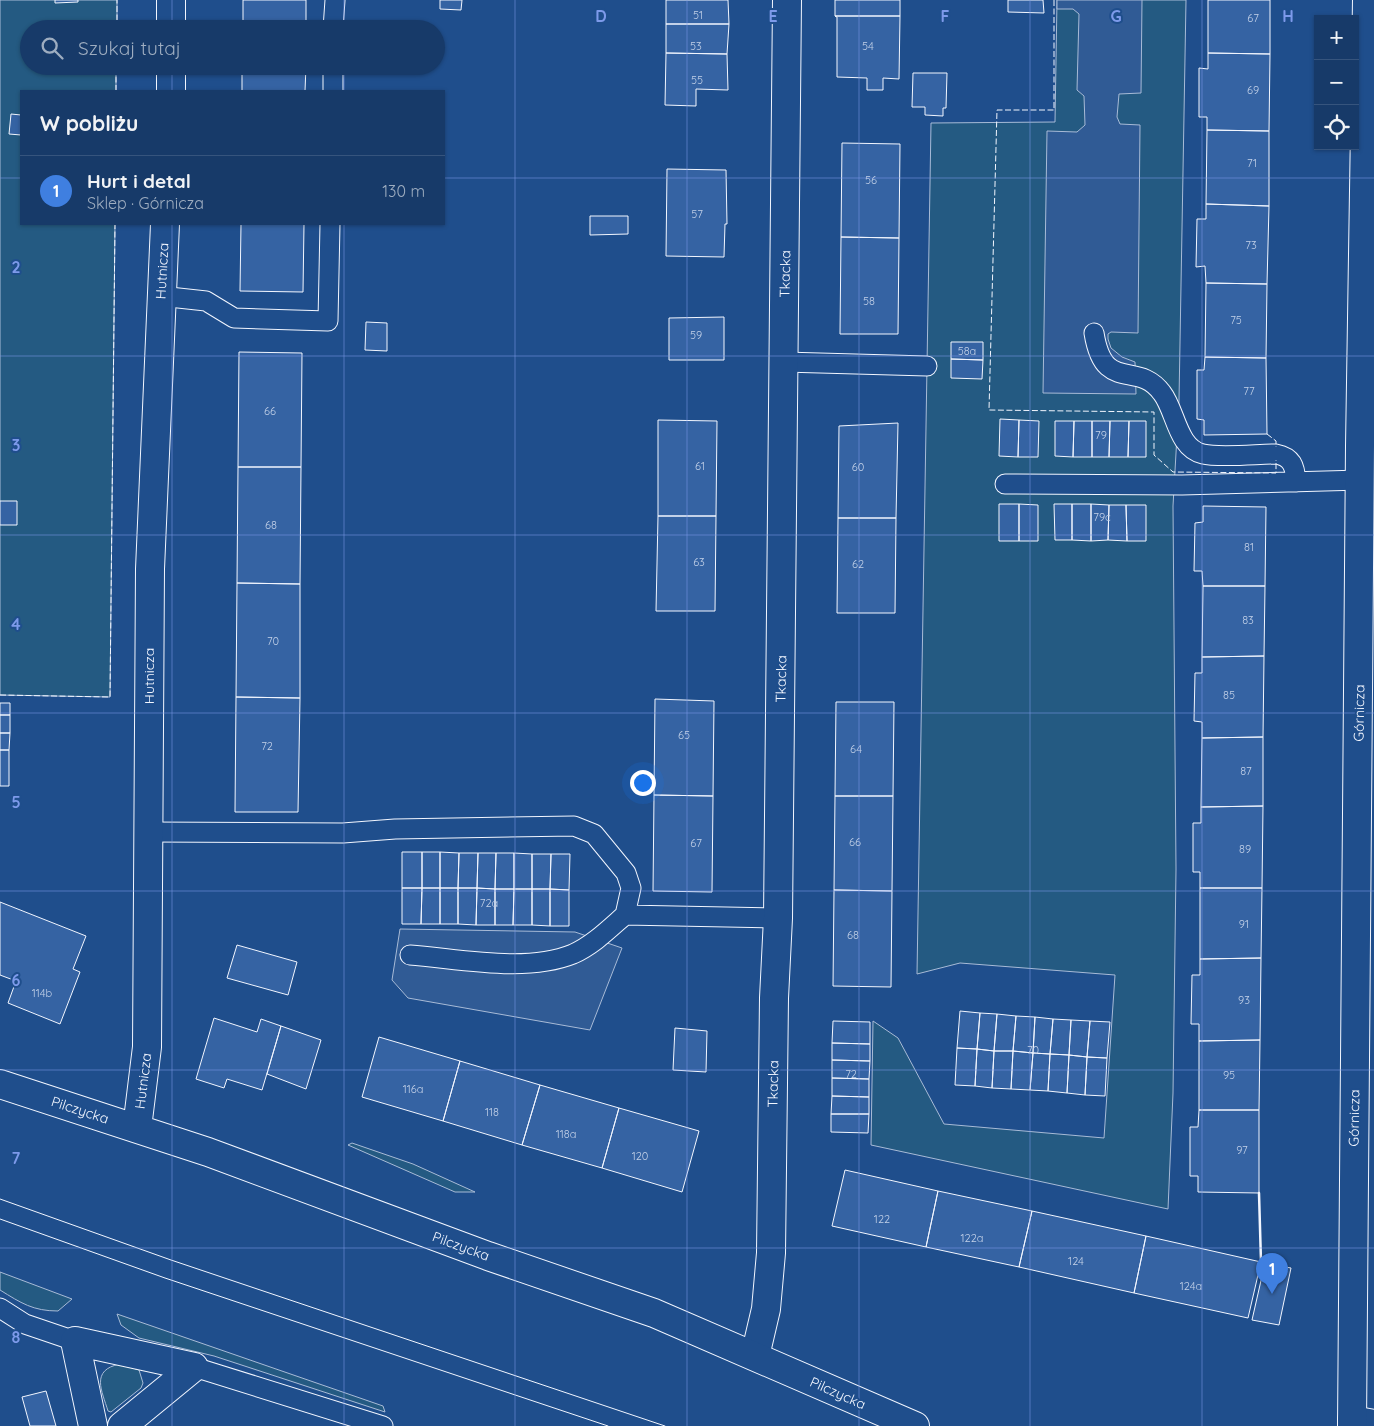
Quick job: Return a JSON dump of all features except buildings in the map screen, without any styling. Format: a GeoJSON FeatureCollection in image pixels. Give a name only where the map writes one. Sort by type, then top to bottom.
{"type":"FeatureCollection","features":[{"type":"Feature","properties":{"kind":"street"},"geometry":{"type":"LineString","coordinates":[[171,20],[172,0]]}},
{"type":"Feature","properties":{"kind":"street","name":"Tkacka"},"geometry":{"type":"LineString","coordinates":[[755,1356],[765,1314],[771,1253],[774,998],[778,918],[787,0]]}},
{"type":"Feature","properties":{"kind":"street","name":"Górnicza"},"geometry":{"type":"LineString","coordinates":[[1359,1423],[1367,480],[1367,0]]}},
{"type":"Feature","properties":{"kind":"street"},"geometry":{"type":"LineString","coordinates":[[171,75],[171,90]]}},
{"type":"Feature","properties":{"kind":"street","name":"Hutnicza"},"geometry":{"type":"LineString","coordinates":[[137,1128],[148,1048],[150,569],[160,296],[165,225]]}},
{"type":"Feature","properties":{"kind":"street","name":"Pilczycka"},"geometry":{"type":"LineString","coordinates":[[0,1084],[208,1152],[488,1256],[654,1313],[915,1426]]}},
{"type":"Feature","properties":{"kind":"street"},"geometry":{"type":"LineString","coordinates":[[93,1426],[76,1341],[194,1367]]}},
{"type":"Feature","properties":{"kind":"street"},"geometry":{"type":"LineString","coordinates":[[122,1426],[194,1367]]}},
{"type":"Feature","properties":{"kind":"lane"},"geometry":{"type":"LineString","coordinates":[[334,20],[335,0]]}},
{"type":"Feature","properties":{"kind":"lane"},"geometry":{"type":"LineString","coordinates":[[333,75],[333,90]]}},
{"type":"Feature","properties":{"kind":"lane"},"geometry":{"type":"LineString","coordinates":[[160,296],[206,301],[234,318],[328,321],[330,225]]}},
{"type":"Feature","properties":{"kind":"lane"},"geometry":{"type":"LineString","coordinates":[[1094,333],[1097,354],[1105,366],[1121,374],[1146,379],[1162,392],[1181,434],[1191,448],[1203,454],[1276,454],[1286,456],[1295,466],[1296,482]]}},
{"type":"Feature","properties":{"kind":"lane"},"geometry":{"type":"LineString","coordinates":[[784,362],[927,366]]}},
{"type":"Feature","properties":{"kind":"lane"},"geometry":{"type":"LineString","coordinates":[[1005,484],[1182,485],[1367,480]]}},
{"type":"Feature","properties":{"kind":"lane"},"geometry":{"type":"LineString","coordinates":[[148,832],[343,833],[395,829],[574,826],[594,834],[626,873],[631,888],[625,915],[597,939],[574,953],[542,963],[503,963],[410,955]]}},
{"type":"Feature","properties":{"kind":"lane"},"geometry":{"type":"LineString","coordinates":[[625,915],[778,918]]}},
{"type":"Feature","properties":{"kind":"lane"},"geometry":{"type":"LineString","coordinates":[[0,1308],[25,1324],[76,1341]]}},
{"type":"Feature","properties":{"kind":"lane"},"geometry":{"type":"LineString","coordinates":[[194,1367],[382,1426]]}},
{"type":"Feature","properties":{"kind":"shaded area"},"geometry":{"type":"Polygon","coordinates":[[[0,0],[117,0],[117,20],[20,20],[20,75],[116,75],[116,90],[20,90],[20,225],[115,225],[110,697],[0,695],[0,0]]]}},
{"type":"Feature","properties":{"kind":"shaded area"},"geometry":{"type":"Polygon","coordinates":[[[1057,0],[1186,0],[1179,400],[1173,506],[1176,869],[1173,1093],[1168,1209],[871,1145],[873,1021],[898,1038],[944,1124],[1104,1138],[1115,975],[960,963],[917,974],[931,123],[1055,122],[1057,0]]]}},
{"type":"Feature","properties":{"kind":"shaded area"},"geometry":{"type":"Polygon","coordinates":[[[1057,0],[1142,0],[1141,93],[1119,94],[1117,117],[1120,124],[1140,125],[1138,333],[1111,332],[1108,334],[1111,348],[1122,357],[1135,362],[1136,394],[1043,393],[1047,131],[1077,132],[1085,125],[1084,96],[1077,90],[1079,14],[1073,9],[1057,9],[1057,0]]]}},
{"type":"Feature","properties":{"kind":"shaded area"},"geometry":{"type":"Polygon","coordinates":[[[400,929],[575,932],[622,948],[590,1030],[408,998],[392,980],[400,929]]]}},
{"type":"Feature","properties":{"kind":"shaded area"},"geometry":{"type":"Polygon","coordinates":[[[352,1143],[413,1164],[475,1192],[455,1192],[348,1145],[352,1143]]]}},
{"type":"Feature","properties":{"kind":"shaded area"},"geometry":{"type":"Polygon","coordinates":[[[0,1272],[72,1299],[58,1311],[41,1310],[14,1299],[0,1290],[0,1272]]]}},
{"type":"Feature","properties":{"kind":"shaded area"},"geometry":{"type":"Polygon","coordinates":[[[117,1314],[383,1406],[385,1412],[214,1356],[139,1338],[121,1325],[117,1314]]]}},
{"type":"Feature","properties":{"kind":"shaded area"},"geometry":{"type":"Polygon","coordinates":[[[120,1364],[139,1370],[143,1383],[141,1388],[111,1412],[108,1411],[101,1389],[101,1376],[111,1367],[120,1364]]]}},
{"type":"Feature","properties":{"kind":"tram line"},"geometry":{"type":"LineString","coordinates":[[0,1199],[171,1260],[665,1426]]}},
{"type":"Feature","properties":{"kind":"tram line"},"geometry":{"type":"LineString","coordinates":[[0,1219],[165,1278],[608,1426]]}},
{"type":"Feature","properties":{"kind":"fence"},"geometry":{"type":"LineString","coordinates":[[117,0],[117,20]]}},
{"type":"Feature","properties":{"kind":"fence"},"geometry":{"type":"LineString","coordinates":[[1054,0],[1054,110],[997,110],[989,410],[1154,412],[1154,455],[1173,472],[1276,473],[1276,460]]}},
{"type":"Feature","properties":{"kind":"fence"},"geometry":{"type":"LineString","coordinates":[[116,75],[116,90]]}},
{"type":"Feature","properties":{"kind":"fence"},"geometry":{"type":"LineString","coordinates":[[0,695],[110,697],[115,225]]}},
{"type":"Feature","properties":{"kind":"fence"},"geometry":{"type":"LineString","coordinates":[[1267,434],[1276,441],[1276,447]]}},
{"type":"Feature","properties":{"kind":"wall"},"geometry":{"type":"LineString","coordinates":[[1259,1193],[1261,1262],[1264,1263]]}},
{"type":"Feature","properties":{"kind":"place","name":"Hurt i detal"},"geometry":{"type":"Point","coordinates":[1272,1294]}}]}
